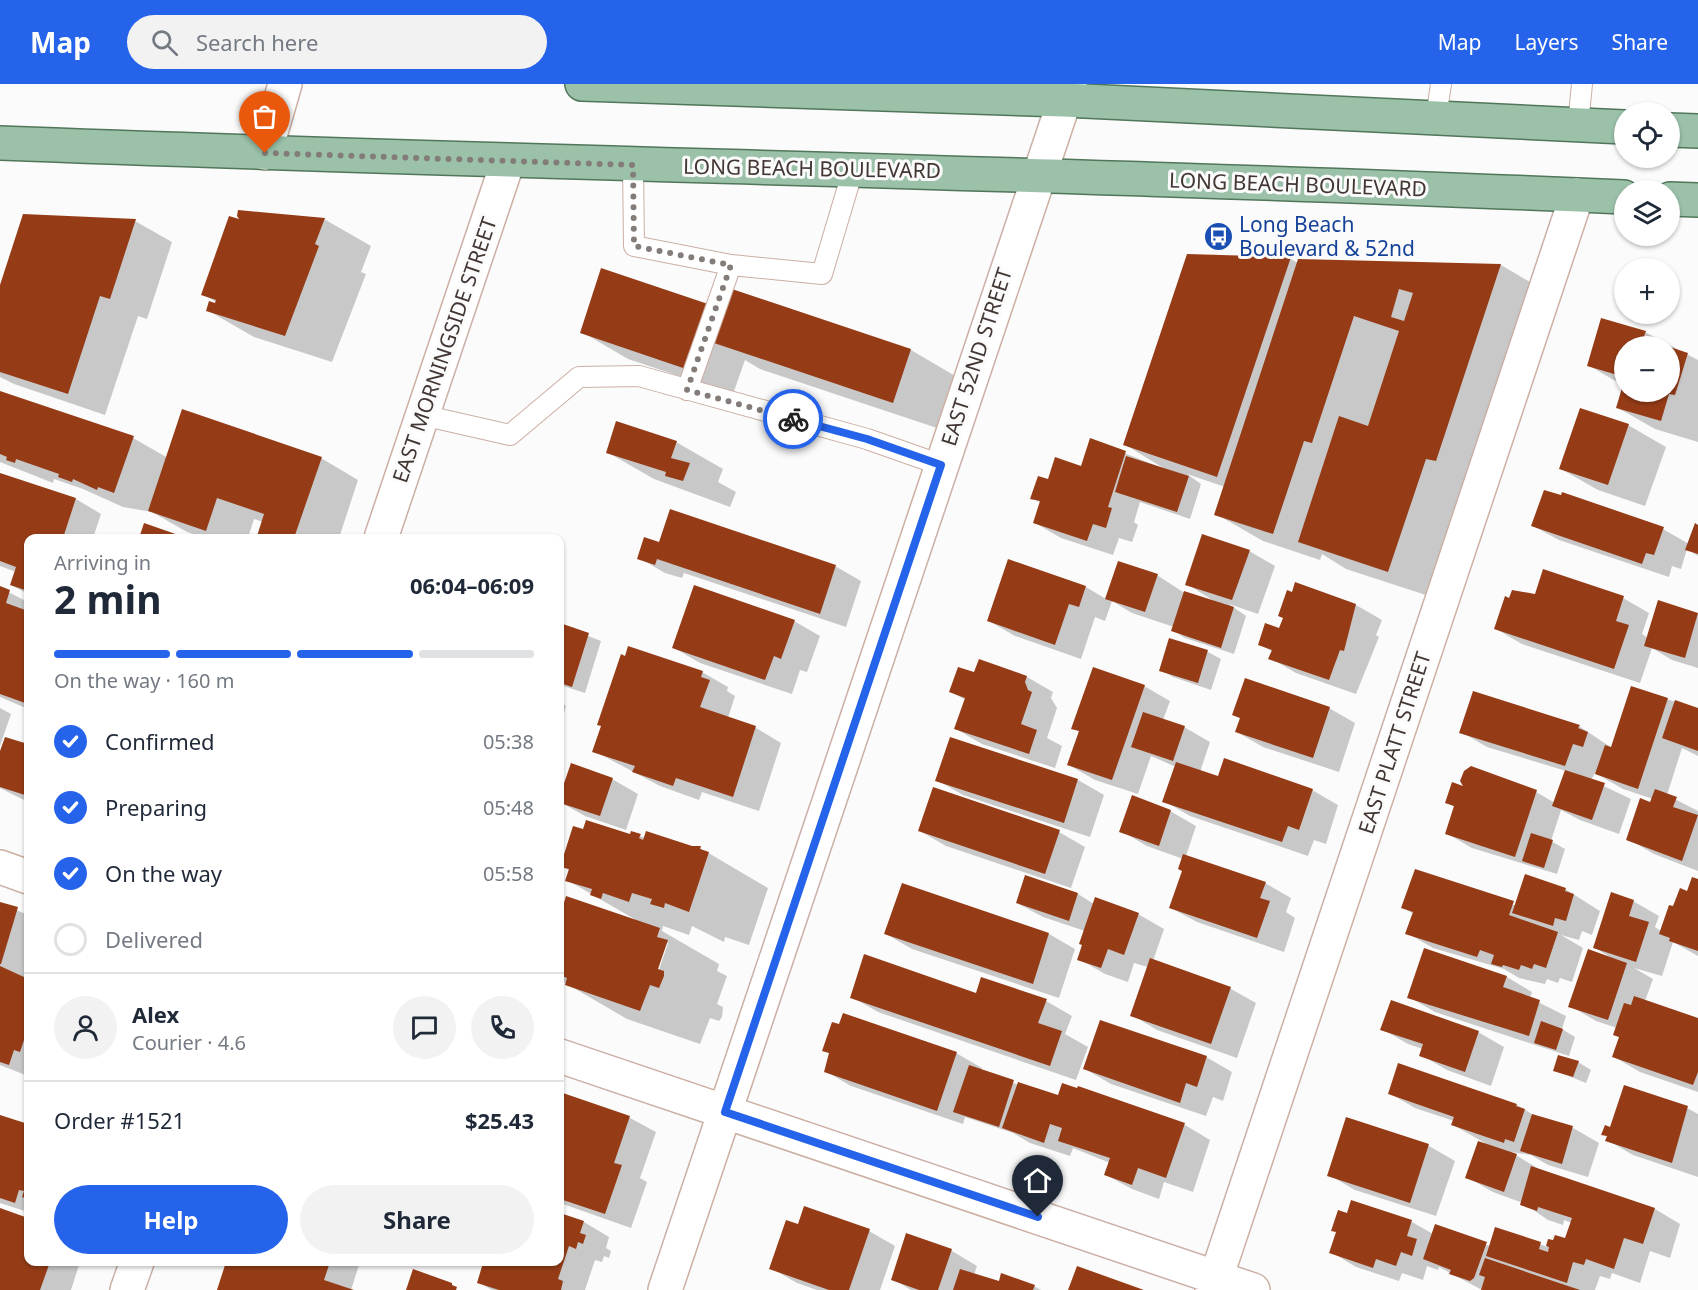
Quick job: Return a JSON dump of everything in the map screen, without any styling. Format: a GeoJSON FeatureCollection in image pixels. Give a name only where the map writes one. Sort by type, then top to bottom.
{"type":"FeatureCollection","features":[{"type":"Feature","properties":{"kind":"main road"},"geometry":{"type":"LineString","coordinates":[[582,84],[1067,92],[1436,118],[1614,127]]}},
{"type":"Feature","properties":{"kind":"main road"},"geometry":{"type":"LineString","coordinates":[[1680,130],[1698,131]]}},
{"type":"Feature","properties":{"kind":"main road","name":"LONG BEACH BOULEVARD"},"geometry":{"type":"LineString","coordinates":[[0,143],[1614,197]]}},
{"type":"Feature","properties":{"kind":"main road"},"geometry":{"type":"LineString","coordinates":[[1680,199],[1698,200]]}},
{"type":"Feature","properties":{"kind":"street"},"geometry":{"type":"LineString","coordinates":[[265,153],[285,84]]}},
{"type":"Feature","properties":{"kind":"street","name":"EAST 52ND STREET"},"geometry":{"type":"LineString","coordinates":[[665,1290],[1067,92]]}},
{"type":"Feature","properties":{"kind":"street","name":"EAST MORNINGSIDE STREET"},"geometry":{"type":"LineString","coordinates":[[382,534],[508,161]]}},
{"type":"Feature","properties":{"kind":"street","name":"EAST PLATT STREET"},"geometry":{"type":"LineString","coordinates":[[1214,1284],[1577,195]]}},
{"type":"Feature","properties":{"kind":"street"},"geometry":{"type":"LineString","coordinates":[[0,867],[24,876]]}},
{"type":"Feature","properties":{"kind":"street"},"geometry":{"type":"LineString","coordinates":[[564,1057],[1214,1284],[1253,1290]]}},
{"type":"Feature","properties":{"kind":"street"},"geometry":{"type":"LineString","coordinates":[[127,1290],[136,1266]]}},
{"type":"Feature","properties":{"kind":"lane"},"geometry":{"type":"LineString","coordinates":[[1436,118],[1441,84]]}},
{"type":"Feature","properties":{"kind":"lane"},"geometry":{"type":"LineString","coordinates":[[1578,125],[1582,84]]}},
{"type":"Feature","properties":{"kind":"lane"},"geometry":{"type":"LineString","coordinates":[[633,165],[634,246],[731,265],[822,274],[853,170]]}},
{"type":"Feature","properties":{"kind":"lane"},"geometry":{"type":"LineString","coordinates":[[687,390],[731,265]]}},
{"type":"Feature","properties":{"kind":"lane"},"geometry":{"type":"LineString","coordinates":[[423,415],[510,435],[579,377],[639,376],[867,439],[941,465]]}},
{"type":"Feature","properties":{"kind":"building"},"geometry":{"type":"Polygon","coordinates":[[[238,210],[325,218],[315,244],[319,246],[285,336],[206,311],[209,301],[215,303],[216,300],[201,295],[229,216],[239,219],[238,210]]]}},
{"type":"Feature","properties":{"kind":"building"},"geometry":{"type":"Polygon","coordinates":[[[23,214],[136,219],[110,299],[100,296],[68,394],[0,372],[0,285],[23,214]]]}},
{"type":"Feature","properties":{"kind":"building"},"geometry":{"type":"Polygon","coordinates":[[[1187,254],[1291,257],[1217,477],[1123,445],[1187,254]]]}},
{"type":"Feature","properties":{"kind":"building"},"geometry":{"type":"Polygon","coordinates":[[[1298,259],[1501,264],[1436,461],[1426,459],[1388,572],[1298,542],[1339,416],[1368,426],[1399,331],[1354,316],[1312,443],[1304,441],[1273,534],[1214,515],[1298,259]],[[1399,289],[1391,317],[1404,321],[1413,293],[1399,289]]]}},
{"type":"Feature","properties":{"kind":"building"},"geometry":{"type":"Polygon","coordinates":[[[601,268],[708,304],[686,369],[580,333],[601,268]]]}},
{"type":"Feature","properties":{"kind":"building"},"geometry":{"type":"Polygon","coordinates":[[[729,288],[911,349],[893,403],[711,342],[729,288]]]}},
{"type":"Feature","properties":{"kind":"building"},"geometry":{"type":"Polygon","coordinates":[[[1601,318],[1614,322],[1614,324],[1646,331],[1644,336],[1614,336],[1614,374],[1587,366],[1601,318]]]}},
{"type":"Feature","properties":{"kind":"building"},"geometry":{"type":"Polygon","coordinates":[[[1680,350],[1688,353],[1680,379],[1680,350]]]}},
{"type":"Feature","properties":{"kind":"building"},"geometry":{"type":"Polygon","coordinates":[[[0,391],[134,436],[114,493],[98,487],[97,490],[73,479],[72,482],[58,477],[59,474],[16,459],[15,463],[6,460],[7,457],[0,454],[0,391]]]}},
{"type":"Feature","properties":{"kind":"building"},"geometry":{"type":"Polygon","coordinates":[[[1618,402],[1667,402],[1661,421],[1616,408],[1618,402]]]}},
{"type":"Feature","properties":{"kind":"building"},"geometry":{"type":"Polygon","coordinates":[[[1580,408],[1629,424],[1608,485],[1559,469],[1580,408]]]}},
{"type":"Feature","properties":{"kind":"building"},"geometry":{"type":"Polygon","coordinates":[[[182,409],[322,457],[295,534],[258,534],[264,514],[217,498],[206,531],[148,511],[182,409]]]}},
{"type":"Feature","properties":{"kind":"building"},"geometry":{"type":"Polygon","coordinates":[[[616,421],[677,441],[671,458],[690,463],[683,481],[665,476],[666,472],[606,453],[616,421]]]}},
{"type":"Feature","properties":{"kind":"building"},"geometry":{"type":"Polygon","coordinates":[[[1090,438],[1126,451],[1108,507],[1112,508],[1106,528],[1093,524],[1087,541],[1033,523],[1040,501],[1030,499],[1038,476],[1048,479],[1055,457],[1081,466],[1090,438]]]}},
{"type":"Feature","properties":{"kind":"building"},"geometry":{"type":"Polygon","coordinates":[[[1126,456],[1189,476],[1177,512],[1115,492],[1126,456]]]}},
{"type":"Feature","properties":{"kind":"building"},"geometry":{"type":"Polygon","coordinates":[[[0,473],[76,498],[64,534],[24,534],[24,590],[10,585],[16,567],[0,561],[0,473]]]}},
{"type":"Feature","properties":{"kind":"building"},"geometry":{"type":"Polygon","coordinates":[[[1544,490],[1561,495],[1562,492],[1664,527],[1654,555],[1646,553],[1642,564],[1531,526],[1544,490]]]}},
{"type":"Feature","properties":{"kind":"building"},"geometry":{"type":"Polygon","coordinates":[[[670,509],[836,565],[820,614],[657,559],[655,565],[637,559],[644,537],[659,542],[670,509]]]}},
{"type":"Feature","properties":{"kind":"building"},"geometry":{"type":"Polygon","coordinates":[[[144,523],[176,534],[140,534],[144,523]]]}},
{"type":"Feature","properties":{"kind":"building"},"geometry":{"type":"Polygon","coordinates":[[[1695,523],[1698,525],[1698,554],[1685,550],[1695,523]]]}},
{"type":"Feature","properties":{"kind":"building"},"geometry":{"type":"Polygon","coordinates":[[[1202,534],[1250,550],[1232,600],[1185,585],[1202,534]]]}},
{"type":"Feature","properties":{"kind":"building"},"geometry":{"type":"Polygon","coordinates":[[[1008,559],[1086,586],[1079,607],[1069,604],[1055,645],[987,621],[1008,559]]]}},
{"type":"Feature","properties":{"kind":"building"},"geometry":{"type":"Polygon","coordinates":[[[1118,561],[1158,574],[1145,612],[1105,599],[1118,561]]]}},
{"type":"Feature","properties":{"kind":"building"},"geometry":{"type":"Polygon","coordinates":[[[1543,569],[1624,596],[1616,621],[1629,625],[1614,669],[1494,629],[1505,596],[1509,598],[1512,590],[1535,594],[1543,569]]]}},
{"type":"Feature","properties":{"kind":"building"},"geometry":{"type":"Polygon","coordinates":[[[1295,582],[1356,604],[1344,651],[1340,650],[1329,680],[1268,659],[1272,650],[1258,645],[1265,623],[1279,628],[1283,618],[1278,616],[1287,590],[1292,592],[1295,582]]]}},
{"type":"Feature","properties":{"kind":"building"},"geometry":{"type":"Polygon","coordinates":[[[694,585],[795,620],[781,659],[774,656],[765,680],[672,648],[694,585]]]}},
{"type":"Feature","properties":{"kind":"building"},"geometry":{"type":"Polygon","coordinates":[[[0,586],[10,590],[6,603],[24,610],[24,703],[0,694],[0,586]]]}},
{"type":"Feature","properties":{"kind":"building"},"geometry":{"type":"Polygon","coordinates":[[[1184,591],[1234,607],[1221,648],[1171,631],[1184,591]]]}},
{"type":"Feature","properties":{"kind":"building"},"geometry":{"type":"Polygon","coordinates":[[[1658,600],[1698,613],[1685,658],[1644,646],[1658,600]]]}},
{"type":"Feature","properties":{"kind":"building"},"geometry":{"type":"Polygon","coordinates":[[[564,624],[589,633],[572,687],[564,684],[564,624]]]}},
{"type":"Feature","properties":{"kind":"building"},"geometry":{"type":"Polygon","coordinates":[[[1169,638],[1208,650],[1198,683],[1159,671],[1169,638]]]}},
{"type":"Feature","properties":{"kind":"building"},"geometry":{"type":"Polygon","coordinates":[[[628,646],[703,671],[701,677],[710,680],[700,707],[756,726],[733,797],[676,778],[673,786],[632,772],[635,766],[592,752],[601,726],[597,725],[621,654],[625,656],[628,646]]]}},
{"type":"Feature","properties":{"kind":"building"},"geometry":{"type":"Polygon","coordinates":[[[979,659],[1027,676],[1025,682],[1028,690],[1032,692],[1021,724],[1037,730],[1029,754],[954,729],[965,698],[949,692],[958,667],[974,672],[979,659]]]}},
{"type":"Feature","properties":{"kind":"building"},"geometry":{"type":"Polygon","coordinates":[[[1093,667],[1145,685],[1112,780],[1067,765],[1079,731],[1071,729],[1093,667]]]}},
{"type":"Feature","properties":{"kind":"building"},"geometry":{"type":"Polygon","coordinates":[[[1245,678],[1330,707],[1313,758],[1235,732],[1240,718],[1232,715],[1245,678]]]}},
{"type":"Feature","properties":{"kind":"building"},"geometry":{"type":"Polygon","coordinates":[[[1631,686],[1668,698],[1638,789],[1595,774],[1605,745],[1611,747],[1631,686]]]}},
{"type":"Feature","properties":{"kind":"building"},"geometry":{"type":"Polygon","coordinates":[[[1473,691],[1580,725],[1578,728],[1588,732],[1583,747],[1573,744],[1565,766],[1459,733],[1473,691]]]}},
{"type":"Feature","properties":{"kind":"building"},"geometry":{"type":"Polygon","coordinates":[[[1675,700],[1698,708],[1698,751],[1662,738],[1675,700]]]}},
{"type":"Feature","properties":{"kind":"building"},"geometry":{"type":"Polygon","coordinates":[[[1143,712],[1185,726],[1173,761],[1131,747],[1143,712]]]}},
{"type":"Feature","properties":{"kind":"building"},"geometry":{"type":"Polygon","coordinates":[[[5,737],[24,743],[24,795],[0,787],[0,751],[5,737]]]}},
{"type":"Feature","properties":{"kind":"building"},"geometry":{"type":"Polygon","coordinates":[[[950,737],[1078,779],[1064,823],[935,781],[950,737]]]}},
{"type":"Feature","properties":{"kind":"building"},"geometry":{"type":"Polygon","coordinates":[[[1224,758],[1313,789],[1299,830],[1288,826],[1282,842],[1162,802],[1176,762],[1218,776],[1224,758]]]}},
{"type":"Feature","properties":{"kind":"building"},"geometry":{"type":"Polygon","coordinates":[[[571,763],[613,778],[600,816],[564,804],[564,783],[571,763]]]}},
{"type":"Feature","properties":{"kind":"building"},"geometry":{"type":"Polygon","coordinates":[[[1471,766],[1537,790],[1515,857],[1445,834],[1454,806],[1445,803],[1452,782],[1463,786],[1460,781],[1464,771],[1471,766]]]}},
{"type":"Feature","properties":{"kind":"building"},"geometry":{"type":"Polygon","coordinates":[[[1565,770],[1605,783],[1592,820],[1552,806],[1565,770]]]}},
{"type":"Feature","properties":{"kind":"building"},"geometry":{"type":"Polygon","coordinates":[[[933,787],[1060,830],[1045,874],[918,831],[933,787]]]}},
{"type":"Feature","properties":{"kind":"building"},"geometry":{"type":"Polygon","coordinates":[[[1655,789],[1677,797],[1673,807],[1698,815],[1682,861],[1626,840],[1640,798],[1650,802],[1655,789]]]}},
{"type":"Feature","properties":{"kind":"building"},"geometry":{"type":"Polygon","coordinates":[[[1132,795],[1171,810],[1159,846],[1119,832],[1132,795]]]}},
{"type":"Feature","properties":{"kind":"building"},"geometry":{"type":"Polygon","coordinates":[[[586,820],[630,834],[631,831],[641,834],[639,838],[643,840],[646,831],[692,846],[701,846],[700,849],[709,852],[689,912],[665,903],[664,908],[650,904],[652,899],[632,893],[629,902],[603,893],[601,899],[590,895],[592,889],[565,881],[569,869],[564,868],[564,854],[573,826],[583,829],[586,820]]]}},
{"type":"Feature","properties":{"kind":"building"},"geometry":{"type":"Polygon","coordinates":[[[1531,833],[1553,840],[1544,868],[1522,861],[1531,833]]]}},
{"type":"Feature","properties":{"kind":"building"},"geometry":{"type":"Polygon","coordinates":[[[1183,854],[1266,882],[1260,898],[1270,901],[1257,938],[1169,908],[1182,871],[1178,869],[1183,854]]]}},
{"type":"Feature","properties":{"kind":"building"},"geometry":{"type":"Polygon","coordinates":[[[1415,869],[1514,901],[1509,915],[1558,932],[1546,968],[1534,964],[1532,969],[1521,965],[1519,970],[1503,965],[1502,967],[1491,964],[1494,955],[1480,950],[1477,957],[1405,934],[1413,912],[1401,908],[1415,869]]]}},
{"type":"Feature","properties":{"kind":"building"},"geometry":{"type":"Polygon","coordinates":[[[1525,874],[1566,888],[1565,891],[1574,894],[1566,921],[1555,918],[1553,926],[1512,913],[1525,874]]]}},
{"type":"Feature","properties":{"kind":"building"},"geometry":{"type":"Polygon","coordinates":[[[1025,875],[1078,893],[1069,921],[1016,903],[1025,875]]]}},
{"type":"Feature","properties":{"kind":"building"},"geometry":{"type":"Polygon","coordinates":[[[1692,877],[1698,879],[1698,951],[1669,941],[1670,938],[1659,934],[1669,905],[1673,906],[1680,888],[1687,891],[1692,877]]]}},
{"type":"Feature","properties":{"kind":"building"},"geometry":{"type":"Polygon","coordinates":[[[902,883],[1049,933],[1033,984],[884,934],[902,883]]]}},
{"type":"Feature","properties":{"kind":"building"},"geometry":{"type":"Polygon","coordinates":[[[1611,892],[1634,900],[1629,916],[1649,922],[1636,962],[1593,948],[1611,892]]]}},
{"type":"Feature","properties":{"kind":"building"},"geometry":{"type":"Polygon","coordinates":[[[566,896],[660,928],[657,937],[668,940],[658,969],[664,971],[664,976],[659,988],[650,985],[640,1011],[565,985],[567,978],[564,977],[564,903],[566,896]]]}},
{"type":"Feature","properties":{"kind":"building"},"geometry":{"type":"Polygon","coordinates":[[[1095,897],[1139,913],[1124,955],[1108,949],[1101,968],[1077,960],[1082,945],[1079,944],[1095,897]]]}},
{"type":"Feature","properties":{"kind":"building"},"geometry":{"type":"Polygon","coordinates":[[[0,902],[18,907],[1,964],[0,964],[0,902]]]}},
{"type":"Feature","properties":{"kind":"building"},"geometry":{"type":"Polygon","coordinates":[[[1424,948],[1507,976],[1503,987],[1540,1000],[1529,1036],[1407,998],[1424,948]]]}},
{"type":"Feature","properties":{"kind":"building"},"geometry":{"type":"Polygon","coordinates":[[[1588,949],[1627,963],[1608,1020],[1568,1007],[1588,949]]]}},
{"type":"Feature","properties":{"kind":"building"},"geometry":{"type":"Polygon","coordinates":[[[864,954],[976,993],[981,977],[1047,999],[1038,1023],[1062,1031],[1050,1066],[850,998],[864,954]]]}},
{"type":"Feature","properties":{"kind":"building"},"geometry":{"type":"Polygon","coordinates":[[[1150,958],[1231,987],[1211,1044],[1130,1016],[1150,958]]]}},
{"type":"Feature","properties":{"kind":"building"},"geometry":{"type":"Polygon","coordinates":[[[0,966],[24,977],[24,1040],[20,1052],[14,1050],[9,1065],[0,1062],[0,966]]]}},
{"type":"Feature","properties":{"kind":"building"},"geometry":{"type":"Polygon","coordinates":[[[1634,996],[1698,1018],[1698,1072],[1693,1085],[1612,1057],[1619,1037],[1613,1035],[1624,1003],[1631,1005],[1634,996]]]}},
{"type":"Feature","properties":{"kind":"building"},"geometry":{"type":"Polygon","coordinates":[[[1391,1000],[1479,1031],[1465,1072],[1419,1056],[1423,1044],[1380,1030],[1391,1000]]]}},
{"type":"Feature","properties":{"kind":"building"},"geometry":{"type":"Polygon","coordinates":[[[843,1013],[957,1052],[937,1111],[824,1072],[829,1053],[822,1051],[832,1022],[839,1024],[843,1013]]]}},
{"type":"Feature","properties":{"kind":"building"},"geometry":{"type":"Polygon","coordinates":[[[1100,1020],[1207,1056],[1197,1087],[1186,1083],[1180,1103],[1083,1069],[1100,1020]]]}},
{"type":"Feature","properties":{"kind":"building"},"geometry":{"type":"Polygon","coordinates":[[[1541,1021],[1563,1029],[1556,1050],[1534,1043],[1541,1021]]]}},
{"type":"Feature","properties":{"kind":"building"},"geometry":{"type":"Polygon","coordinates":[[[1558,1055],[1579,1061],[1573,1077],[1553,1071],[1558,1055]]]}},
{"type":"Feature","properties":{"kind":"building"},"geometry":{"type":"Polygon","coordinates":[[[1398,1063],[1517,1104],[1516,1106],[1525,1109],[1514,1142],[1505,1139],[1504,1143],[1451,1125],[1454,1117],[1388,1094],[1398,1063]]]}},
{"type":"Feature","properties":{"kind":"building"},"geometry":{"type":"Polygon","coordinates":[[[969,1065],[1014,1080],[999,1127],[953,1112],[969,1065]]]}},
{"type":"Feature","properties":{"kind":"building"},"geometry":{"type":"Polygon","coordinates":[[[1018,1082],[1058,1095],[1062,1083],[1077,1088],[1078,1086],[1185,1123],[1166,1178],[1138,1168],[1132,1185],[1104,1175],[1110,1158],[1058,1141],[1062,1128],[1050,1124],[1044,1143],[1002,1128],[1018,1082]]]}},
{"type":"Feature","properties":{"kind":"building"},"geometry":{"type":"Polygon","coordinates":[[[1624,1085],[1688,1106],[1672,1163],[1605,1141],[1607,1136],[1601,1135],[1605,1125],[1610,1127],[1624,1085]]]}},
{"type":"Feature","properties":{"kind":"building"},"geometry":{"type":"Polygon","coordinates":[[[564,1093],[630,1116],[614,1163],[622,1165],[605,1214],[564,1200],[564,1093]]]}},
{"type":"Feature","properties":{"kind":"building"},"geometry":{"type":"Polygon","coordinates":[[[1532,1114],[1573,1126],[1562,1164],[1520,1151],[1532,1114]]]}},
{"type":"Feature","properties":{"kind":"building"},"geometry":{"type":"Polygon","coordinates":[[[0,1115],[24,1123],[24,1191],[19,1190],[15,1203],[0,1198],[0,1115]]]}},
{"type":"Feature","properties":{"kind":"building"},"geometry":{"type":"Polygon","coordinates":[[[1346,1117],[1429,1144],[1410,1203],[1327,1176],[1346,1117]]]}},
{"type":"Feature","properties":{"kind":"building"},"geometry":{"type":"Polygon","coordinates":[[[1478,1141],[1517,1154],[1504,1192],[1465,1178],[1478,1141]]]}},
{"type":"Feature","properties":{"kind":"building"},"geometry":{"type":"Polygon","coordinates":[[[1531,1166],[1655,1208],[1643,1244],[1624,1238],[1614,1269],[1586,1259],[1584,1265],[1573,1262],[1567,1283],[1486,1256],[1495,1227],[1541,1242],[1539,1249],[1548,1252],[1549,1247],[1546,1246],[1548,1239],[1553,1240],[1555,1235],[1565,1238],[1572,1218],[1538,1207],[1537,1211],[1520,1205],[1531,1166]]]}},
{"type":"Feature","properties":{"kind":"building"},"geometry":{"type":"Polygon","coordinates":[[[1351,1200],[1412,1220],[1407,1236],[1417,1239],[1412,1256],[1401,1252],[1396,1266],[1376,1259],[1373,1268],[1329,1253],[1336,1232],[1331,1231],[1338,1210],[1347,1213],[1351,1200]]]}},
{"type":"Feature","properties":{"kind":"building"},"geometry":{"type":"Polygon","coordinates":[[[804,1206],[870,1229],[849,1290],[829,1290],[769,1269],[786,1220],[798,1224],[804,1206]]]}},
{"type":"Feature","properties":{"kind":"building"},"geometry":{"type":"Polygon","coordinates":[[[0,1208],[24,1217],[24,1266],[49,1266],[40,1290],[0,1290],[0,1208]]]}},
{"type":"Feature","properties":{"kind":"building"},"geometry":{"type":"Polygon","coordinates":[[[564,1214],[584,1221],[580,1233],[586,1235],[583,1244],[578,1242],[576,1249],[569,1246],[564,1261],[564,1214]]]}},
{"type":"Feature","properties":{"kind":"building"},"geometry":{"type":"Polygon","coordinates":[[[1435,1224],[1487,1242],[1474,1278],[1470,1281],[1449,1274],[1451,1270],[1423,1259],[1435,1224]]]}},
{"type":"Feature","properties":{"kind":"building"},"geometry":{"type":"Polygon","coordinates":[[[906,1233],[952,1249],[938,1290],[919,1290],[891,1280],[906,1233]]]}},
{"type":"Feature","properties":{"kind":"building"},"geometry":{"type":"Polygon","coordinates":[[[1485,1258],[1580,1290],[1481,1290],[1485,1277],[1479,1275],[1485,1258]]]}},
{"type":"Feature","properties":{"kind":"building"},"geometry":{"type":"Polygon","coordinates":[[[225,1266],[329,1266],[324,1280],[354,1290],[217,1290],[225,1266]]]}},
{"type":"Feature","properties":{"kind":"building"},"geometry":{"type":"Polygon","coordinates":[[[482,1266],[562,1266],[558,1279],[563,1281],[561,1290],[499,1290],[477,1283],[482,1266]]]}},
{"type":"Feature","properties":{"kind":"building"},"geometry":{"type":"Polygon","coordinates":[[[1077,1266],[1144,1290],[1068,1290],[1077,1266]]]}},
{"type":"Feature","properties":{"kind":"building"},"geometry":{"type":"Polygon","coordinates":[[[413,1269],[452,1283],[457,1287],[456,1290],[406,1290],[413,1269]]]}},
{"type":"Feature","properties":{"kind":"building"},"geometry":{"type":"Polygon","coordinates":[[[960,1269],[999,1281],[1001,1273],[1035,1285],[1033,1290],[953,1290],[960,1269]]]}},
{"type":"Feature","properties":{"kind":"way so far"},"geometry":{"type":"LineString","coordinates":[[265,153],[633,165],[634,246],[731,265],[687,390],[793,419]]}},
{"type":"Feature","properties":{"kind":"place","name":"Long Beach Boulevard & 52nd"},"geometry":{"type":"Point","coordinates":[1218,237]}},
{"type":"Feature","properties":{"kind":"route"},"geometry":{"type":"LineString","coordinates":[[793,419],[867,439],[941,465],[725,1112],[1038,1217]]}}]}
